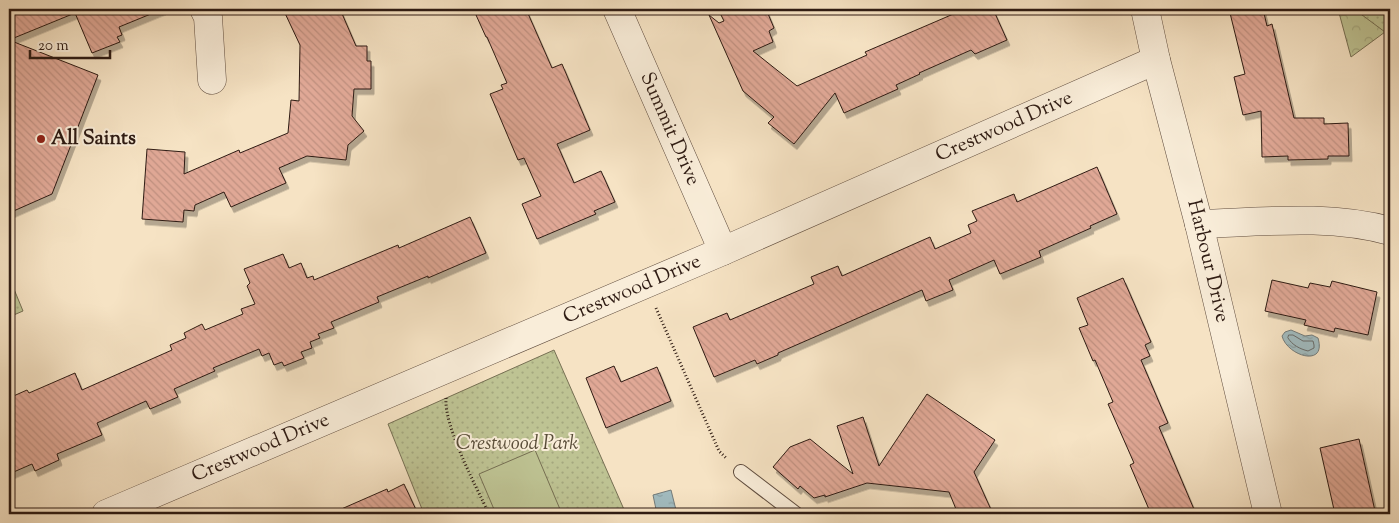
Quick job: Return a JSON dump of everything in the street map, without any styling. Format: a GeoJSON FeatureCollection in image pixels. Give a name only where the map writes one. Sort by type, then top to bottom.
{"type":"FeatureCollection","features":[{"type":"Feature","properties":{"kind":"street"},"geometry":{"type":"LineString","coordinates":[[204,9],[208,17],[212,80]]}},
{"type":"Feature","properties":{"kind":"street","name":"Summit Drive"},"geometry":{"type":"LineString","coordinates":[[617,9],[723,251]]}},
{"type":"Feature","properties":{"kind":"street","name":"Harbour Drive"},"geometry":{"type":"LineString","coordinates":[[1145,9],[1156,60],[1200,224],[1268,514]]}},
{"type":"Feature","properties":{"kind":"street","name":"Crestwood Drive"},"geometry":{"type":"LineString","coordinates":[[106,514],[723,251],[1156,60]]}},
{"type":"Feature","properties":{"kind":"street"},"geometry":{"type":"LineString","coordinates":[[1200,224],[1327,221],[1354,223],[1390,231]]}},
{"type":"Feature","properties":{"kind":"lane"},"geometry":{"type":"LineString","coordinates":[[741,472],[796,514]]}},
{"type":"Feature","properties":{"kind":"path"},"geometry":{"type":"LineString","coordinates":[[646,283],[719,450],[741,472]]}},
{"type":"Feature","properties":{"kind":"path"},"geometry":{"type":"LineString","coordinates":[[448,367],[445,407],[459,448],[489,514]]}},
{"type":"Feature","properties":{"kind":"green space"},"geometry":{"type":"Polygon","coordinates":[[[1338,9],[1390,9],[1390,33],[1385,32],[1351,57],[1338,9]]]}},
{"type":"Feature","properties":{"kind":"green space"},"geometry":{"type":"Polygon","coordinates":[[[1354,9],[1390,9],[1390,33],[1385,32],[1354,9]]]}},
{"type":"Feature","properties":{"kind":"green space"},"geometry":{"type":"Polygon","coordinates":[[[9,277],[23,311],[9,317],[9,277]]]}},
{"type":"Feature","properties":{"kind":"green space","name":"Crestwood Park"},"geometry":{"type":"Polygon","coordinates":[[[554,350],[626,514],[424,514],[388,424],[554,350]]]}},
{"type":"Feature","properties":{"kind":"green space"},"geometry":{"type":"Polygon","coordinates":[[[535,450],[562,514],[496,514],[479,474],[535,450]]]}},
{"type":"Feature","properties":{"kind":"water"},"geometry":{"type":"Polygon","coordinates":[[[1291,330],[1305,336],[1312,335],[1318,338],[1319,347],[1317,353],[1312,356],[1305,356],[1291,349],[1285,343],[1282,336],[1285,332],[1291,330]]]}},
{"type":"Feature","properties":{"kind":"water"},"geometry":{"type":"Polygon","coordinates":[[[671,490],[677,514],[657,514],[653,495],[671,490]]]}},
{"type":"Feature","properties":{"kind":"building"},"geometry":{"type":"Polygon","coordinates":[[[9,9],[163,9],[119,27],[122,35],[117,37],[120,42],[92,53],[75,13],[9,40],[9,9]]]}},
{"type":"Feature","properties":{"kind":"building"},"geometry":{"type":"Polygon","coordinates":[[[283,9],[340,9],[356,46],[367,46],[367,61],[371,61],[371,89],[354,89],[352,116],[364,131],[348,145],[346,160],[307,156],[279,168],[286,183],[231,207],[224,192],[195,205],[194,211],[184,210],[183,222],[142,219],[147,149],[185,152],[184,174],[239,150],[240,153],[288,133],[291,100],[299,101],[300,45],[283,9]]]}},
{"type":"Feature","properties":{"kind":"building"},"geometry":{"type":"Polygon","coordinates":[[[492,9],[526,9],[552,68],[562,64],[590,130],[557,144],[574,183],[601,171],[615,202],[594,211],[596,214],[537,239],[522,204],[541,196],[524,158],[518,160],[490,94],[503,89],[501,85],[507,83],[476,15],[492,9]]]}},
{"type":"Feature","properties":{"kind":"building"},"geometry":{"type":"Polygon","coordinates":[[[718,9],[766,9],[774,28],[769,31],[773,42],[753,51],[797,86],[867,55],[865,52],[965,9],[993,9],[1007,40],[975,54],[971,50],[919,73],[896,85],[898,89],[844,113],[835,93],[794,144],[768,123],[774,117],[743,91],[709,15],[719,23],[724,21],[718,9]]]}},
{"type":"Feature","properties":{"kind":"building"},"geometry":{"type":"Polygon","coordinates":[[[1229,9],[1263,9],[1267,26],[1272,24],[1294,118],[1324,118],[1324,124],[1348,123],[1349,156],[1328,156],[1328,159],[1288,160],[1288,156],[1262,157],[1261,111],[1243,115],[1234,77],[1245,74],[1229,9]]]}},
{"type":"Feature","properties":{"kind":"building","name":"All Saints"},"geometry":{"type":"Polygon","coordinates":[[[9,40],[98,75],[52,194],[9,213],[9,40]]]}},
{"type":"Feature","properties":{"kind":"building"},"geometry":{"type":"Polygon","coordinates":[[[1097,167],[1117,214],[1090,226],[1091,228],[1039,251],[1041,257],[1000,274],[994,260],[949,280],[953,290],[926,301],[922,290],[757,364],[755,360],[714,377],[693,327],[727,313],[730,320],[814,284],[811,277],[838,266],[842,276],[930,237],[935,249],[971,233],[968,225],[977,221],[972,211],[1014,194],[1017,202],[1097,167]]]}},
{"type":"Feature","properties":{"kind":"building"},"geometry":{"type":"Polygon","coordinates":[[[470,217],[486,253],[377,297],[379,302],[331,322],[334,328],[318,334],[320,338],[310,342],[312,348],[301,352],[304,358],[284,366],[282,362],[274,365],[269,353],[262,356],[259,349],[213,368],[215,371],[174,389],[178,397],[150,409],[146,401],[97,423],[102,435],[57,454],[59,460],[35,471],[32,464],[9,474],[9,398],[27,390],[29,393],[75,373],[82,390],[172,350],[170,345],[186,338],[184,333],[202,324],[205,330],[243,314],[241,309],[255,304],[247,286],[250,283],[244,269],[283,254],[289,268],[301,263],[307,278],[313,276],[314,280],[398,245],[399,248],[470,217]]]}},
{"type":"Feature","properties":{"kind":"building"},"geometry":{"type":"Polygon","coordinates":[[[1123,278],[1151,342],[1145,345],[1150,356],[1141,360],[1168,423],[1159,427],[1196,514],[1151,514],[1130,465],[1134,463],[1108,404],[1113,402],[1079,328],[1088,325],[1077,298],[1123,278]]]}},
{"type":"Feature","properties":{"kind":"building"},"geometry":{"type":"Polygon","coordinates":[[[1272,280],[1308,288],[1310,283],[1330,287],[1332,281],[1377,292],[1368,335],[1335,328],[1334,332],[1304,325],[1306,320],[1265,311],[1272,280]]]}},
{"type":"Feature","properties":{"kind":"building"},"geometry":{"type":"Polygon","coordinates":[[[614,366],[621,382],[657,367],[671,401],[606,428],[586,378],[614,366]]]}},
{"type":"Feature","properties":{"kind":"building"},"geometry":{"type":"Polygon","coordinates":[[[927,394],[995,440],[974,472],[993,514],[958,514],[949,492],[867,483],[825,497],[825,495],[814,498],[800,486],[798,489],[773,467],[790,447],[810,439],[853,474],[837,426],[863,417],[879,466],[927,394]]]}},
{"type":"Feature","properties":{"kind":"building"},"geometry":{"type":"Polygon","coordinates":[[[1359,439],[1375,511],[1359,514],[1335,514],[1320,448],[1359,439]]]}},
{"type":"Feature","properties":{"kind":"building"},"geometry":{"type":"Polygon","coordinates":[[[404,484],[418,514],[330,514],[387,489],[388,492],[404,484]]]}},
{"type":"Feature","properties":{"kind":"place","name":"All Saints"},"geometry":{"type":"Point","coordinates":[41,139]}}]}
